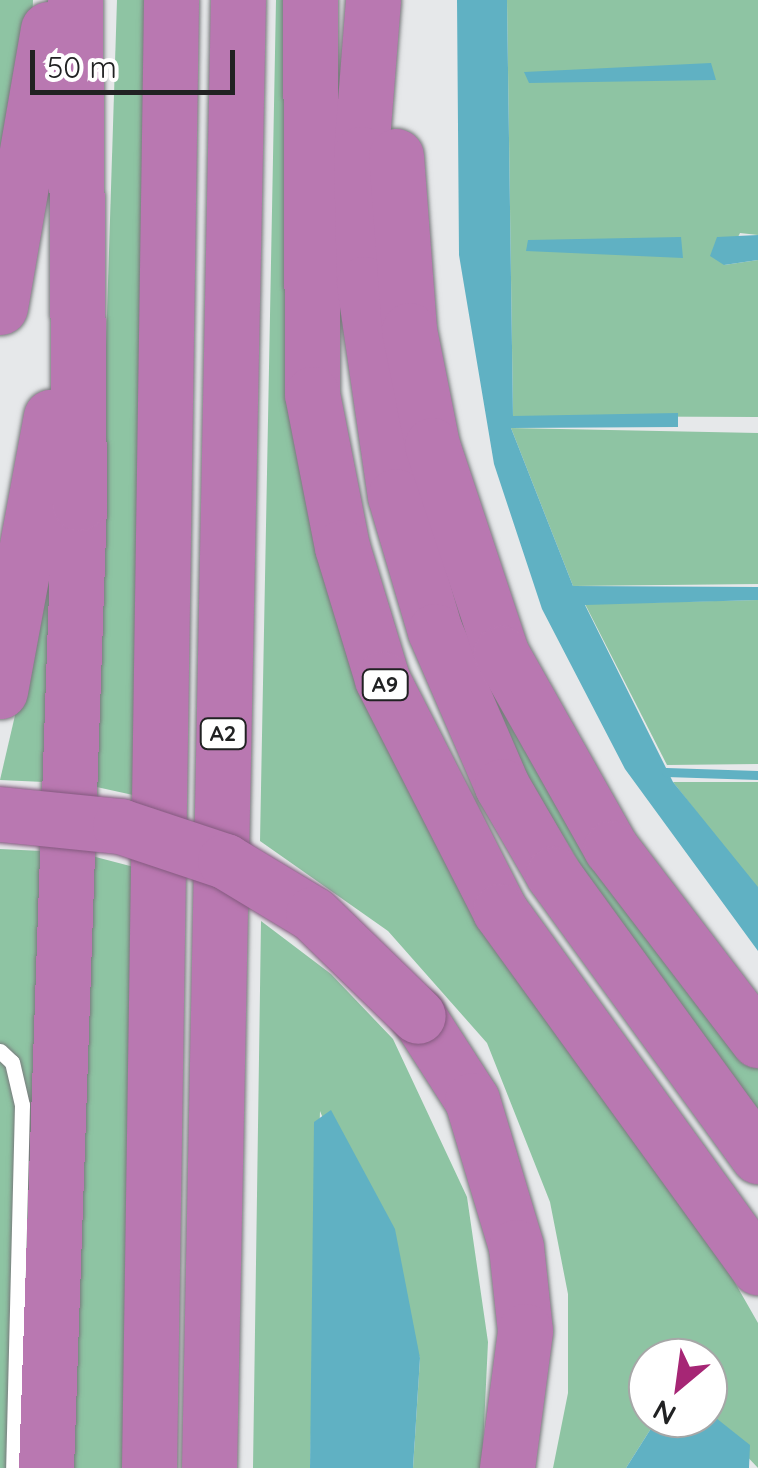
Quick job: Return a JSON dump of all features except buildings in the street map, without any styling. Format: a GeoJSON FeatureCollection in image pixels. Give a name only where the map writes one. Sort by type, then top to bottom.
{"type":"FeatureCollection","features":[{"type":"Feature","properties":{"kind":"highway"},"geometry":{"type":"LineString","coordinates":[[0,307],[52,0]]}},
{"type":"Feature","properties":{"kind":"highway"},"geometry":{"type":"LineString","coordinates":[[46,1468],[54,1134],[79,503],[74,0]]}},
{"type":"Feature","properties":{"kind":"highway","name":"A2"},"geometry":{"type":"LineString","coordinates":[[149,1468],[171,0]]}},
{"type":"Feature","properties":{"kind":"highway","name":"A2"},"geometry":{"type":"LineString","coordinates":[[210,1468],[238,0]]}},
{"type":"Feature","properties":{"kind":"highway","name":"A9"},"geometry":{"type":"LineString","coordinates":[[310,0],[312,394],[342,547],[382,678],[500,911],[758,1267]]}},
{"type":"Feature","properties":{"kind":"highway","name":"A9"},"geometry":{"type":"LineString","coordinates":[[373,0],[361,154],[364,284],[395,496],[435,631],[502,786],[553,874],[758,1156]]}},
{"type":"Feature","properties":{"kind":"highway"},"geometry":{"type":"LineString","coordinates":[[386,0],[409,330],[460,547],[554,757],[642,891],[758,1040]]}},
{"type":"Feature","properties":{"kind":"highway"},"geometry":{"type":"LineString","coordinates":[[0,690],[25,590],[74,256]]}},
{"type":"Feature","properties":{"kind":"highway"},"geometry":{"type":"LineString","coordinates":[[0,814],[120,826],[224,861],[313,914],[418,1016],[472,1100],[516,1247],[525,1331],[508,1468]]}},
{"type":"Feature","properties":{"kind":"lane"},"geometry":{"type":"LineString","coordinates":[[0,1051],[12,1062],[22,1106],[13,1468]]}},
{"type":"Feature","properties":{"kind":"lane"},"geometry":{"type":"LineString","coordinates":[[18,1240],[54,1134]]}},
{"type":"Feature","properties":{"kind":"green space"},"geometry":{"type":"Polygon","coordinates":[[[0,0],[33,0],[30,77],[0,206],[0,0]]]}},
{"type":"Feature","properties":{"kind":"green space"},"geometry":{"type":"Polygon","coordinates":[[[117,0],[152,0],[133,795],[92,786],[117,0]]]}},
{"type":"Feature","properties":{"kind":"green space"},"geometry":{"type":"Polygon","coordinates":[[[276,0],[299,0],[344,598],[758,1323],[758,1468],[728,1436],[728,1338],[628,1338],[628,1438],[645,1438],[626,1468],[553,1468],[568,1393],[568,1294],[550,1202],[487,1043],[388,931],[260,841],[276,0]]]}},
{"type":"Feature","properties":{"kind":"green space"},"geometry":{"type":"Polygon","coordinates":[[[507,0],[758,0],[758,235],[740,233],[724,265],[758,260],[758,417],[513,416],[507,0]]]}},
{"type":"Feature","properties":{"kind":"green space"},"geometry":{"type":"Polygon","coordinates":[[[511,428],[758,433],[758,584],[573,586],[511,428]]]}},
{"type":"Feature","properties":{"kind":"green space"},"geometry":{"type":"Polygon","coordinates":[[[435,500],[758,1054],[758,1109],[612,917],[516,758],[451,592],[435,500]]]}},
{"type":"Feature","properties":{"kind":"green space"},"geometry":{"type":"Polygon","coordinates":[[[52,581],[44,782],[0,780],[46,582],[52,581]]]}},
{"type":"Feature","properties":{"kind":"green space"},"geometry":{"type":"Polygon","coordinates":[[[758,600],[758,764],[667,765],[585,604],[758,600]]]}},
{"type":"Feature","properties":{"kind":"green space"},"geometry":{"type":"Polygon","coordinates":[[[673,782],[758,782],[758,891],[673,782]]]}},
{"type":"Feature","properties":{"kind":"green space"},"geometry":{"type":"Polygon","coordinates":[[[0,849],[42,851],[20,1468],[0,1468],[0,849]]]}},
{"type":"Feature","properties":{"kind":"green space"},"geometry":{"type":"Polygon","coordinates":[[[88,855],[134,867],[129,1468],[71,1468],[88,855]]]}},
{"type":"Feature","properties":{"kind":"green space"},"geometry":{"type":"Polygon","coordinates":[[[261,921],[331,974],[393,1039],[467,1197],[488,1342],[482,1468],[413,1468],[420,1358],[320,1111],[310,1468],[253,1468],[261,921]]]}},
{"type":"Feature","properties":{"kind":"water"},"geometry":{"type":"Polygon","coordinates":[[[457,0],[507,0],[513,416],[678,413],[678,427],[511,428],[573,586],[758,587],[758,600],[585,605],[673,782],[758,887],[758,951],[625,769],[542,609],[494,464],[459,255],[457,0]]]}},
{"type":"Feature","properties":{"kind":"water"},"geometry":{"type":"Polygon","coordinates":[[[711,63],[716,80],[529,83],[524,72],[711,63]]]}},
{"type":"Feature","properties":{"kind":"water"},"geometry":{"type":"Polygon","coordinates":[[[758,235],[758,260],[724,265],[710,256],[717,237],[758,235]]]}},
{"type":"Feature","properties":{"kind":"water"},"geometry":{"type":"Polygon","coordinates":[[[681,237],[683,258],[526,251],[528,240],[681,237]]]}},
{"type":"Feature","properties":{"kind":"water"},"geometry":{"type":"Polygon","coordinates":[[[331,1110],[395,1229],[420,1358],[413,1468],[310,1468],[314,1122],[331,1110]]]}},
{"type":"Feature","properties":{"kind":"water"},"geometry":{"type":"Polygon","coordinates":[[[728,1428],[750,1445],[749,1468],[626,1468],[645,1438],[728,1438],[728,1428]]]}},
{"type":"Feature","properties":{"kind":"waterway"},"geometry":{"type":"LineString","coordinates":[[666,772],[758,775]]}}]}
